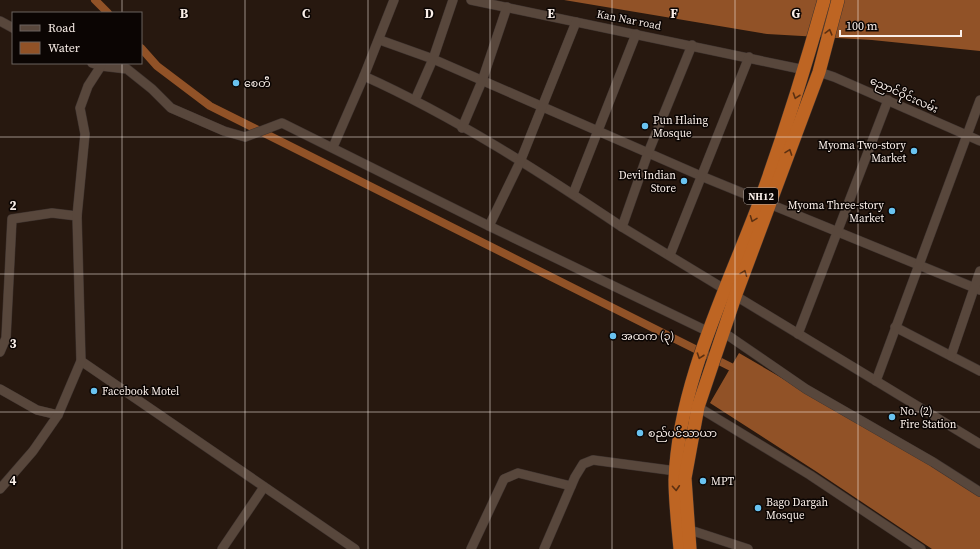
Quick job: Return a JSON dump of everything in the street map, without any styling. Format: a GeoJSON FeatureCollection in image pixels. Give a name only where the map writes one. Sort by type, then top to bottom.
{"type":"FeatureCollection","features":[{"type":"Feature","properties":{"kind":"highway","name":"NH12"},"geometry":{"type":"LineString","coordinates":[[765,202],[824,0]]}},
{"type":"Feature","properties":{"kind":"highway","name":"NH12"},"geometry":{"type":"LineString","coordinates":[[683,547],[676,471],[683,418],[692,381],[709,332],[730,292],[765,202],[820,69],[838,0]]}},
{"type":"Feature","properties":{"kind":"highway","name":"NH12"},"geometry":{"type":"LineString","coordinates":[[683,547],[688,529],[685,478],[698,407],[722,334],[730,292]]}},
{"type":"Feature","properties":{"kind":"street"},"geometry":{"type":"LineString","coordinates":[[333,147],[380,40],[394,0]]}},
{"type":"Feature","properties":{"kind":"street"},"geometry":{"type":"LineString","coordinates":[[415,100],[432,59],[453,0]]}},
{"type":"Feature","properties":{"kind":"street","name":"Kan Nar road"},"geometry":{"type":"LineString","coordinates":[[471,0],[749,57],[806,65]]}},
{"type":"Feature","properties":{"kind":"street"},"geometry":{"type":"LineString","coordinates":[[462,128],[482,81],[507,7]]}},
{"type":"Feature","properties":{"kind":"street"},"geometry":{"type":"LineString","coordinates":[[0,21],[12,27]]}},
{"type":"Feature","properties":{"kind":"street"},"geometry":{"type":"LineString","coordinates":[[489,226],[520,162],[541,106],[576,22]]}},
{"type":"Feature","properties":{"kind":"street"},"geometry":{"type":"LineString","coordinates":[[573,194],[636,34]]}},
{"type":"Feature","properties":{"kind":"street"},"geometry":{"type":"LineString","coordinates":[[380,40],[432,59],[701,176],[977,289]]}},
{"type":"Feature","properties":{"kind":"street"},"geometry":{"type":"LineString","coordinates":[[622,227],[648,153],[692,45]]}},
{"type":"Feature","properties":{"kind":"street"},"geometry":{"type":"LineString","coordinates":[[670,255],[749,57]]}},
{"type":"Feature","properties":{"kind":"street"},"geometry":{"type":"LineString","coordinates":[[95,64],[127,69],[152,89],[171,108],[197,121],[245,137],[282,123],[333,147],[489,226],[709,332]]}},
{"type":"Feature","properties":{"kind":"street"},"geometry":{"type":"LineString","coordinates":[[0,489],[33,451],[58,415],[81,362],[77,216],[85,134],[80,108],[88,86],[101,66]]}},
{"type":"Feature","properties":{"kind":"street","name":"ညောင်ဝိုင်းလမ်း"},"geometry":{"type":"LineString","coordinates":[[820,69],[980,141]]}},
{"type":"Feature","properties":{"kind":"street"},"geometry":{"type":"LineString","coordinates":[[364,76],[415,100],[520,162],[573,194],[622,227],[980,444]]}},
{"type":"Feature","properties":{"kind":"street"},"geometry":{"type":"LineString","coordinates":[[798,334],[888,100]]}},
{"type":"Feature","properties":{"kind":"street"},"geometry":{"type":"LineString","coordinates":[[876,382],[895,326],[980,100]]}},
{"type":"Feature","properties":{"kind":"street"},"geometry":{"type":"LineString","coordinates":[[0,352],[6,338],[12,219],[52,213],[77,216]]}},
{"type":"Feature","properties":{"kind":"street"},"geometry":{"type":"LineString","coordinates":[[951,356],[977,289],[980,271]]}},
{"type":"Feature","properties":{"kind":"street"},"geometry":{"type":"LineString","coordinates":[[895,326],[980,371]]}},
{"type":"Feature","properties":{"kind":"street"},"geometry":{"type":"LineString","coordinates":[[722,334],[806,389],[933,462],[980,492]]}},
{"type":"Feature","properties":{"kind":"street"},"geometry":{"type":"LineString","coordinates":[[81,362],[355,549]]}},
{"type":"Feature","properties":{"kind":"street"},"geometry":{"type":"LineString","coordinates":[[0,389],[37,410],[58,415]]}},
{"type":"Feature","properties":{"kind":"street"},"geometry":{"type":"LineString","coordinates":[[698,407],[810,475],[921,549]]}},
{"type":"Feature","properties":{"kind":"street"},"geometry":{"type":"LineString","coordinates":[[544,549],[571,486],[583,464],[593,460],[676,471]]}},
{"type":"Feature","properties":{"kind":"street"},"geometry":{"type":"LineString","coordinates":[[471,549],[504,479],[518,473],[571,486]]}},
{"type":"Feature","properties":{"kind":"street"},"geometry":{"type":"LineString","coordinates":[[222,549],[264,487]]}},
{"type":"Feature","properties":{"kind":"street"},"geometry":{"type":"LineString","coordinates":[[688,529],[748,549]]}},
{"type":"Feature","properties":{"kind":"water"},"geometry":{"type":"Polygon","coordinates":[[[564,0],[980,0],[980,51],[872,40],[767,34],[564,0]]]}},
{"type":"Feature","properties":{"kind":"water"},"geometry":{"type":"Polygon","coordinates":[[[739,353],[947,474],[980,497],[980,549],[932,549],[710,403],[739,353]]]}},
{"type":"Feature","properties":{"kind":"waterway"},"geometry":{"type":"LineString","coordinates":[[95,0],[107,12]]}},
{"type":"Feature","properties":{"kind":"waterway"},"geometry":{"type":"LineString","coordinates":[[142,49],[157,66],[210,106],[731,367]]}},
{"type":"Feature","properties":{"kind":"place","name":"စေတီ"},"geometry":{"type":"Point","coordinates":[236,83]}},
{"type":"Feature","properties":{"kind":"place","name":"Pun Hlaing Mosque"},"geometry":{"type":"Point","coordinates":[645,126]}},
{"type":"Feature","properties":{"kind":"place","name":"Myoma Two-story Market"},"geometry":{"type":"Point","coordinates":[914,151]}},
{"type":"Feature","properties":{"kind":"place","name":"Devi Indian Store"},"geometry":{"type":"Point","coordinates":[684,181]}},
{"type":"Feature","properties":{"kind":"place","name":"Myoma Three-story Market"},"geometry":{"type":"Point","coordinates":[892,211]}},
{"type":"Feature","properties":{"kind":"place","name":"အထက (၃)"},"geometry":{"type":"Point","coordinates":[613,336]}},
{"type":"Feature","properties":{"kind":"place","name":"Facebook Motel"},"geometry":{"type":"Point","coordinates":[94,391]}},
{"type":"Feature","properties":{"kind":"place","name":"No. (2) Fire Station"},"geometry":{"type":"Point","coordinates":[892,417]}},
{"type":"Feature","properties":{"kind":"place","name":"စည်ပင်သာယာ"},"geometry":{"type":"Point","coordinates":[640,433]}},
{"type":"Feature","properties":{"kind":"place","name":"MPT"},"geometry":{"type":"Point","coordinates":[703,481]}},
{"type":"Feature","properties":{"kind":"place","name":"Bago Dargah Mosque"},"geometry":{"type":"Point","coordinates":[758,508]}}]}
